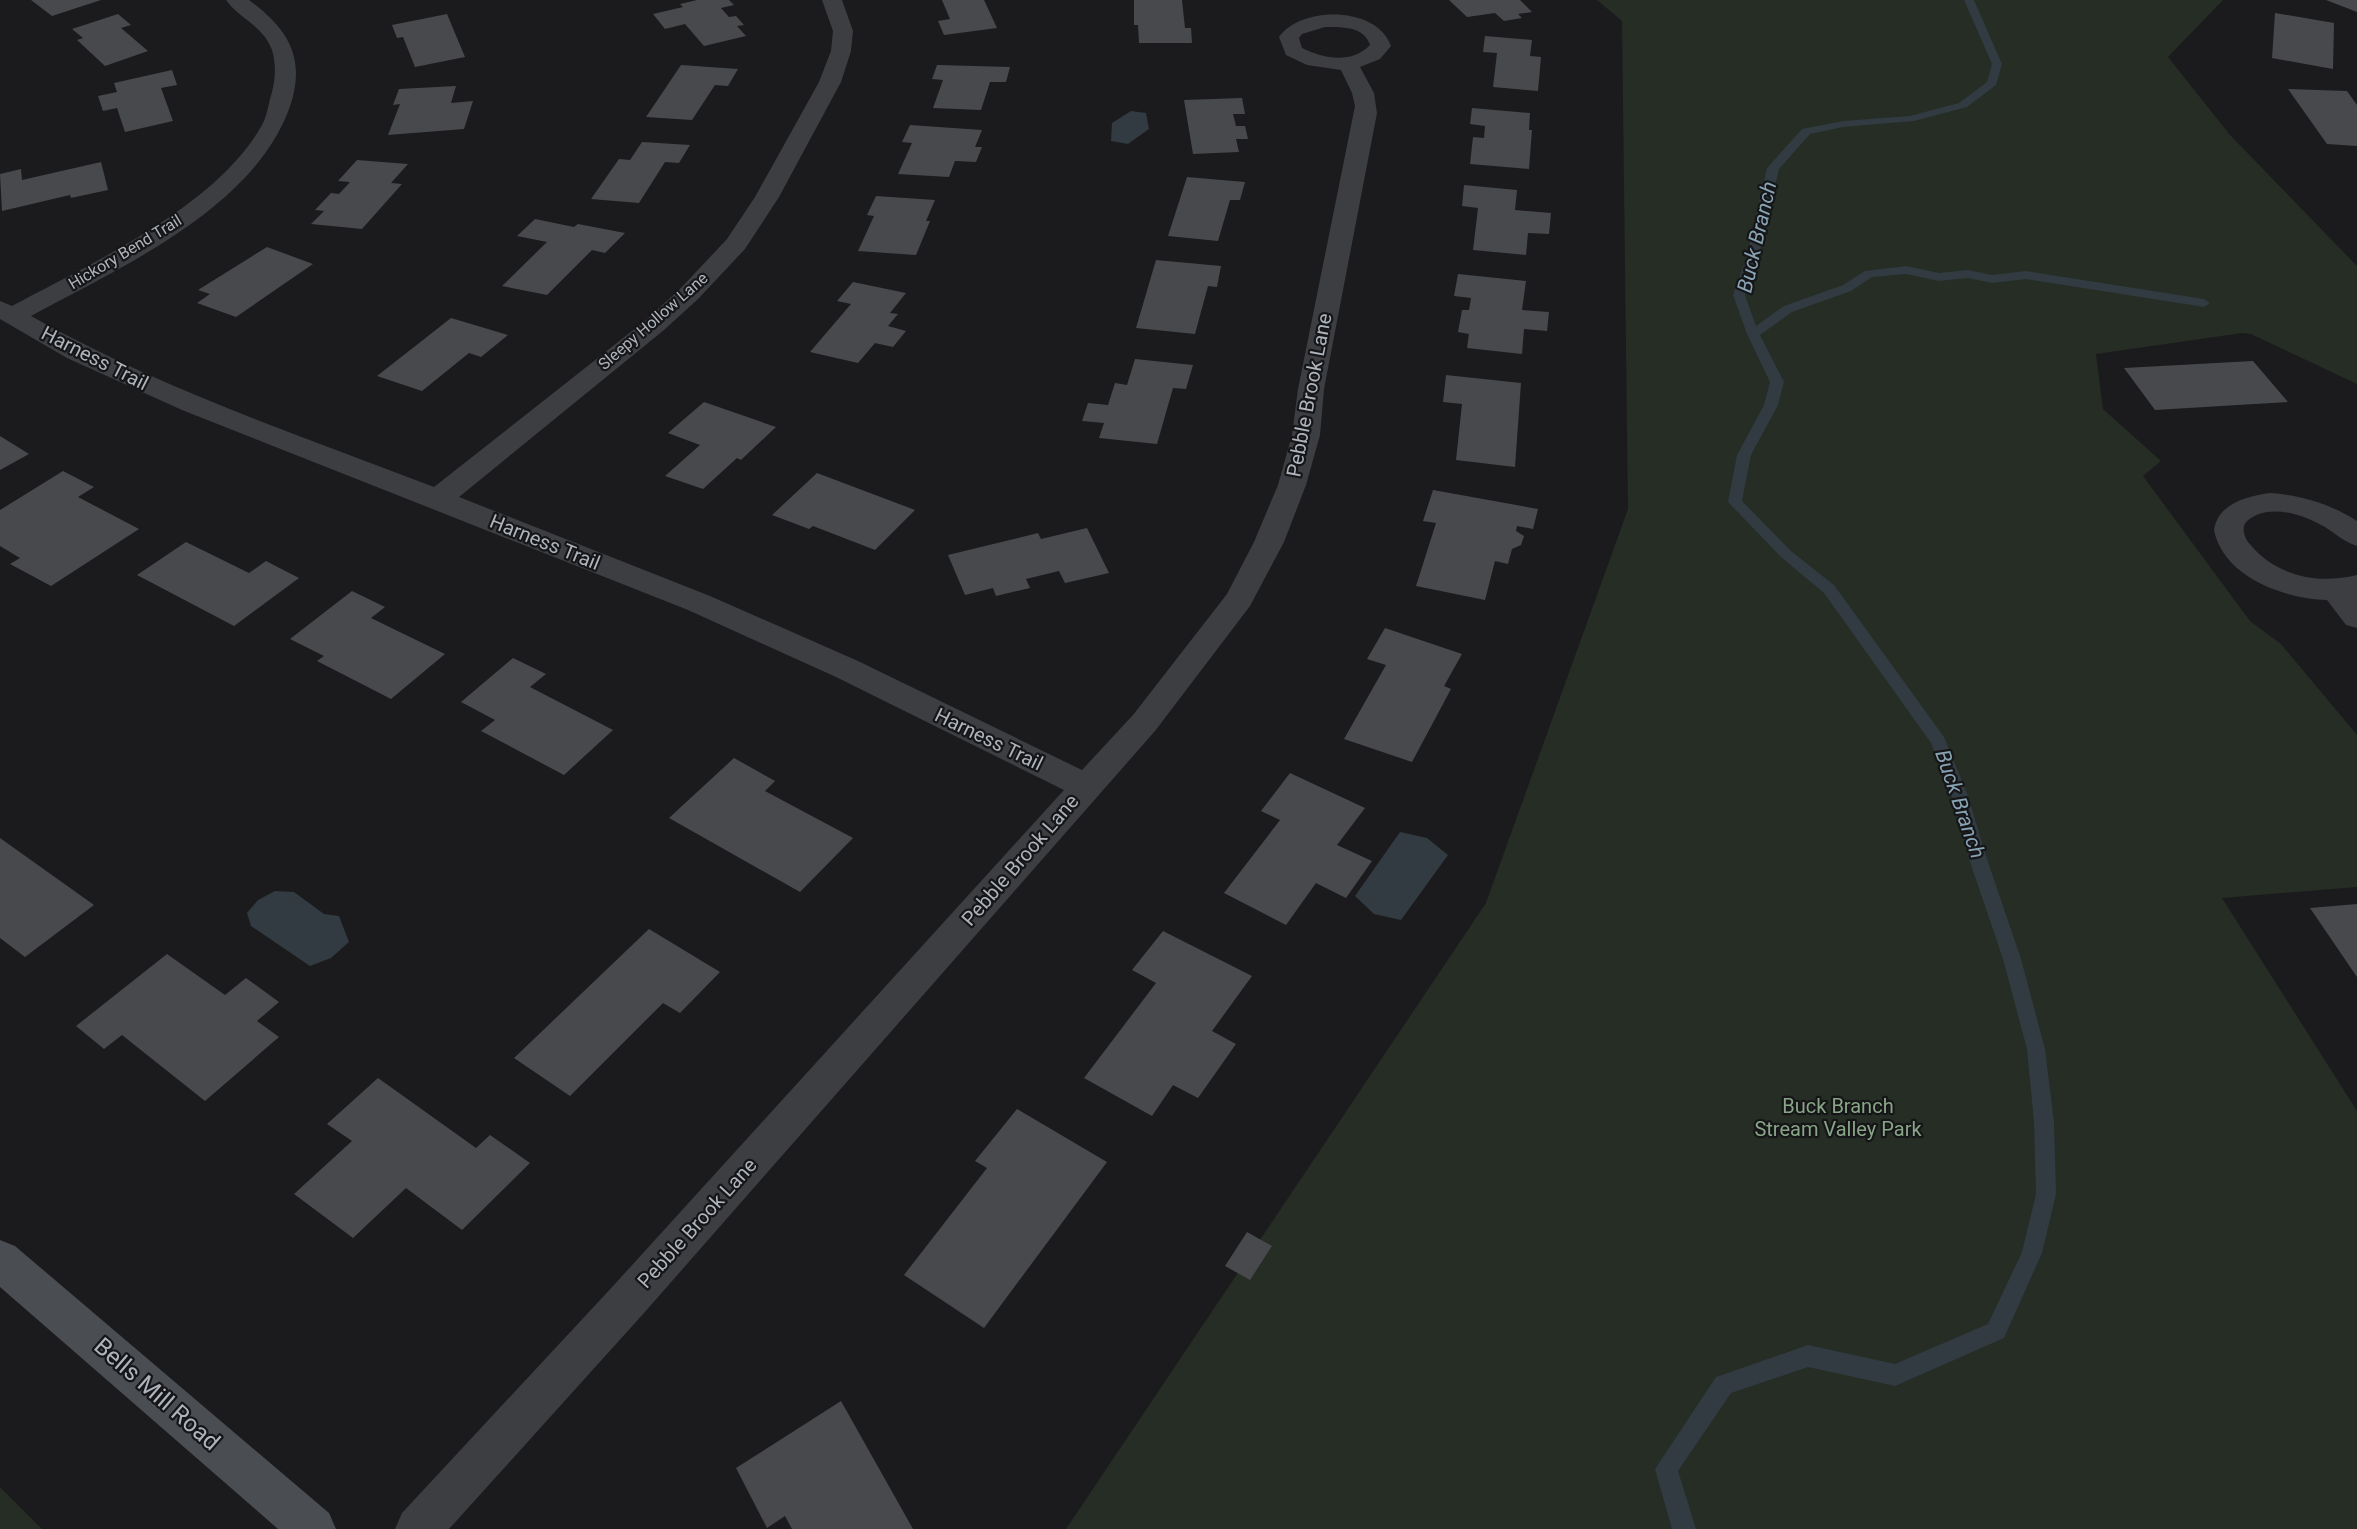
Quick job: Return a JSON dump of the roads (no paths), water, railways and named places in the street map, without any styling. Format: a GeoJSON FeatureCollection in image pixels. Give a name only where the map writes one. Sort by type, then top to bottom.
{"type":"FeatureCollection","features":[{"type":"Feature","properties":{"kind":"street","name":"Hickory Bend Trail"},"geometry":{"type":"LineString","coordinates":[[7,312],[167,230],[201,204],[249,159],[277,117],[283,101],[286,68],[283,52],[273,33],[237,0]]}},
{"type":"Feature","properties":{"kind":"street","name":"Sleepy Hollow Lane"},"geometry":{"type":"LineString","coordinates":[[438,499],[655,325],[689,294],[736,244],[766,197],[836,67],[843,31],[832,0]]}},
{"type":"Feature","properties":{"kind":"street","name":"Pebble Brook Lane"},"geometry":{"type":"LineString","coordinates":[[418,1529],[629,1299],[1085,786],[1144,723],[1239,599],[1269,542],[1292,485],[1306,435],[1311,389],[1366,113],[1362,90],[1347,63]]}},
{"type":"Feature","properties":{"kind":"street","name":"Harness Trail"},"geometry":{"type":"LineString","coordinates":[[7,312],[76,352],[191,404],[699,603],[815,655],[1085,786]]}},
{"type":"Feature","properties":{"kind":"street"},"geometry":{"type":"LineString","coordinates":[[2357,536],[2336,520],[2313,510],[2289,504],[2266,502],[2247,507],[2235,515],[2229,527],[2232,541],[2244,557],[2262,571],[2286,582],[2311,588],[2346,587],[2357,617]]}},
{"type":"Feature","properties":{"kind":"street","name":"Bells Mill Road"},"geometry":{"type":"LineString","coordinates":[[0,1260],[313,1529]]}},
{"type":"Feature","properties":{"kind":"waterway","name":"Buck Branch"},"geometry":{"type":"LineString","coordinates":[[1753,334],[1739,295],[1752,259],[1773,168],[1806,131],[1843,124],[1910,119],[1963,105],[1992,83],[1997,64],[1969,0]]}},
{"type":"Feature","properties":{"kind":"waterway"},"geometry":{"type":"LineString","coordinates":[[1753,334],[1788,309],[1847,288],[1869,274],[1906,270],[1939,277],[1968,274],[1992,279],[2026,275],[2204,303]]}},
{"type":"Feature","properties":{"kind":"waterway","name":"Buck Branch"},"geometry":{"type":"LineString","coordinates":[[1684,1529],[1666,1469],[1724,1385],[1808,1356],[1895,1375],[1996,1331],[2032,1253],[2046,1194],[2044,1122],[2036,1049],[2012,959],[1977,856],[1960,796],[1938,741],[1829,589],[1786,554],[1735,502],[1744,455],[1771,405],[1777,382],[1753,334]]}},
{"type":"Feature","properties":{"kind":"park label","name":"Buck Branch Stream Valley Park"},"geometry":{"type":"Point","coordinates":[1838,1118]}}]}
